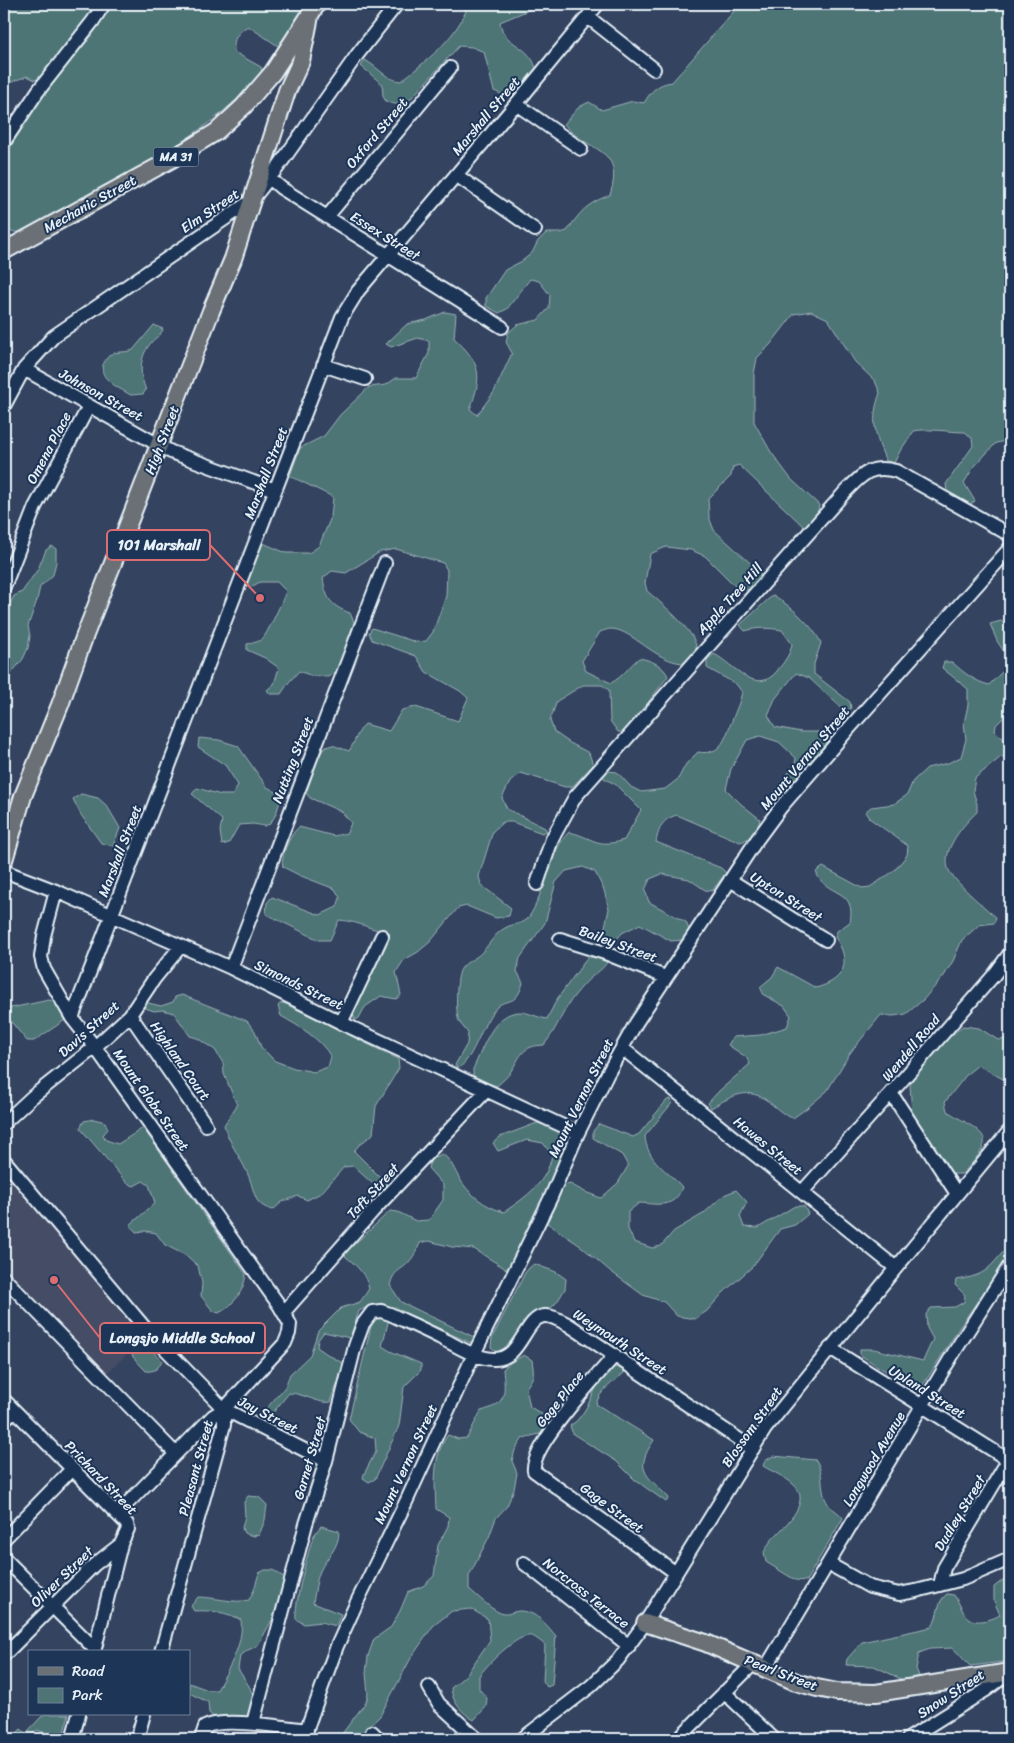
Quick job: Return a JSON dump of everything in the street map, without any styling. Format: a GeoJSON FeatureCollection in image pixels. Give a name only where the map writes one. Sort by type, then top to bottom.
{"type":"FeatureCollection","features":[{"type":"Feature","properties":{"kind":"main road","name":"High Street"},"geometry":{"type":"LineString","coordinates":[[4,860],[23,796],[233,259],[287,91],[301,61],[314,10]]}},
{"type":"Feature","properties":{"kind":"main road","name":"Mechanic Street"},"geometry":{"type":"LineString","coordinates":[[4,251],[172,159],[216,132],[260,89],[281,61],[314,10]]}},
{"type":"Feature","properties":{"kind":"main road","name":"Pearl Street"},"geometry":{"type":"LineString","coordinates":[[645,1624],[706,1643],[808,1686],[828,1690],[856,1693],[890,1691],[1010,1672]]}},
{"type":"Feature","properties":{"kind":"street"},"geometry":{"type":"LineString","coordinates":[[4,142],[34,96],[88,28],[104,4]]}},
{"type":"Feature","properties":{"kind":"street","name":"Elm Street"},"geometry":{"type":"LineString","coordinates":[[4,406],[24,368],[46,343],[67,326],[251,201],[357,55],[397,4]]}},
{"type":"Feature","properties":{"kind":"street","name":"Marshall Street"},"geometry":{"type":"LineString","coordinates":[[72,1018],[333,338],[348,304],[598,4]]}},
{"type":"Feature","properties":{"kind":"street"},"geometry":{"type":"LineString","coordinates":[[588,17],[654,69]]}},
{"type":"Feature","properties":{"kind":"street","name":"Oxford Street"},"geometry":{"type":"LineString","coordinates":[[327,217],[450,68]]}},
{"type":"Feature","properties":{"kind":"street"},"geometry":{"type":"LineString","coordinates":[[516,104],[581,148]]}},
{"type":"Feature","properties":{"kind":"street"},"geometry":{"type":"LineString","coordinates":[[265,159],[270,177]]}},
{"type":"Feature","properties":{"kind":"street"},"geometry":{"type":"LineString","coordinates":[[456,175],[535,230]]}},
{"type":"Feature","properties":{"kind":"street","name":"Essex Street"},"geometry":{"type":"LineString","coordinates":[[270,177],[276,185],[502,327]]}},
{"type":"Feature","properties":{"kind":"street"},"geometry":{"type":"LineString","coordinates":[[251,201],[266,190],[281,188]]}},
{"type":"Feature","properties":{"kind":"street"},"geometry":{"type":"LineString","coordinates":[[323,365],[365,379]]}},
{"type":"Feature","properties":{"kind":"street","name":"Johnson Street"},"geometry":{"type":"LineString","coordinates":[[24,368],[172,452],[275,490]]}},
{"type":"Feature","properties":{"kind":"street","name":"Omena Place"},"geometry":{"type":"LineString","coordinates":[[4,587],[35,507],[89,406]]}},
{"type":"Feature","properties":{"kind":"street","name":"Apple Tree Hill"},"geometry":{"type":"LineString","coordinates":[[537,884],[552,839],[575,797],[845,492],[865,472],[875,468],[896,471],[1010,535]]}},
{"type":"Feature","properties":{"kind":"street","name":"Mount Vernon Street"},"geometry":{"type":"LineString","coordinates":[[305,1735],[337,1646],[356,1604],[409,1496],[474,1354],[551,1198],[578,1133],[636,1023],[730,880],[781,807],[1010,548]]}},
{"type":"Feature","properties":{"kind":"street","name":"Nutting Street"},"geometry":{"type":"LineString","coordinates":[[231,968],[385,563]]}},
{"type":"Feature","properties":{"kind":"street","name":"Simonds Street"},"geometry":{"type":"LineString","coordinates":[[4,871],[56,891],[231,968],[341,1023],[578,1133]]}},
{"type":"Feature","properties":{"kind":"street","name":"Upton Street"},"geometry":{"type":"LineString","coordinates":[[730,880],[826,940]]}},
{"type":"Feature","properties":{"kind":"street","name":"Mount Globe Street"},"geometry":{"type":"LineString","coordinates":[[56,891],[40,957],[44,970],[72,1018],[95,1047],[284,1312]]}},
{"type":"Feature","properties":{"kind":"street"},"geometry":{"type":"LineString","coordinates":[[341,1023],[382,936]]}},
{"type":"Feature","properties":{"kind":"street","name":"Bailey Street"},"geometry":{"type":"LineString","coordinates":[[560,939],[605,953],[665,977]]}},
{"type":"Feature","properties":{"kind":"street","name":"Davis Street"},"geometry":{"type":"LineString","coordinates":[[4,1123],[32,1097],[95,1047],[130,1015],[154,979],[181,946]]}},
{"type":"Feature","properties":{"kind":"street","name":"Wendell Road"},"geometry":{"type":"LineString","coordinates":[[957,1194],[891,1093],[994,975],[1010,954]]}},
{"type":"Feature","properties":{"kind":"street","name":"Highland Court"},"geometry":{"type":"LineString","coordinates":[[130,1015],[206,1125]]}},
{"type":"Feature","properties":{"kind":"street","name":"Hawes Street"},"geometry":{"type":"LineString","coordinates":[[622,1048],[896,1268]]}},
{"type":"Feature","properties":{"kind":"street","name":"Taft Street"},"geometry":{"type":"LineString","coordinates":[[284,1312],[444,1134],[486,1091]]}},
{"type":"Feature","properties":{"kind":"street"},"geometry":{"type":"LineString","coordinates":[[802,1192],[891,1093]]}},
{"type":"Feature","properties":{"kind":"street","name":"Blossom Street"},"geometry":{"type":"LineString","coordinates":[[522,1739],[599,1680],[618,1660],[645,1624],[752,1448],[766,1429],[830,1348],[1010,1130]]}},
{"type":"Feature","properties":{"kind":"street","name":"Pleasant Street"},"geometry":{"type":"LineString","coordinates":[[4,1160],[145,1328],[224,1409],[224,1425],[162,1650]]}},
{"type":"Feature","properties":{"kind":"street","name":"Longwood Avenue"},"geometry":{"type":"LineString","coordinates":[[678,1739],[724,1692],[759,1666],[828,1564],[975,1318],[1010,1264]]}},
{"type":"Feature","properties":{"kind":"street"},"geometry":{"type":"LineString","coordinates":[[4,1278],[176,1454]]}},
{"type":"Feature","properties":{"kind":"street","name":"Garnet Street"},"geometry":{"type":"LineString","coordinates":[[253,1723],[362,1324],[369,1314],[381,1311],[474,1354]]}},
{"type":"Feature","properties":{"kind":"street"},"geometry":{"type":"LineString","coordinates":[[117,1514],[213,1416],[224,1409],[286,1343],[290,1324],[284,1312]]}},
{"type":"Feature","properties":{"kind":"street","name":"Weymouth Street"},"geometry":{"type":"LineString","coordinates":[[474,1354],[494,1360],[508,1356],[521,1342],[530,1326],[538,1317],[545,1316],[569,1325],[752,1448]]}},
{"type":"Feature","properties":{"kind":"street","name":"Upland Street"},"geometry":{"type":"LineString","coordinates":[[830,1348],[1010,1460]]}},
{"type":"Feature","properties":{"kind":"street","name":"Gage Place"},"geometry":{"type":"LineString","coordinates":[[533,1465],[552,1431],[616,1355]]}},
{"type":"Feature","properties":{"kind":"street","name":"Prichard Street"},"geometry":{"type":"LineString","coordinates":[[4,1400],[127,1524],[128,1529],[121,1544],[95,1650]]}},
{"type":"Feature","properties":{"kind":"street","name":"Jay Street"},"geometry":{"type":"LineString","coordinates":[[224,1409],[326,1460]]}},
{"type":"Feature","properties":{"kind":"street"},"geometry":{"type":"LineString","coordinates":[[4,1420],[14,1410]]}},
{"type":"Feature","properties":{"kind":"street","name":"Dudley Street"},"geometry":{"type":"LineString","coordinates":[[940,1585],[944,1568],[1010,1460]]}},
{"type":"Feature","properties":{"kind":"street","name":"Gage Street"},"geometry":{"type":"LineString","coordinates":[[533,1465],[534,1471],[676,1573]]}},
{"type":"Feature","properties":{"kind":"street"},"geometry":{"type":"LineString","coordinates":[[4,1539],[72,1469]]}},
{"type":"Feature","properties":{"kind":"street","name":"Oliver Street"},"geometry":{"type":"LineString","coordinates":[[4,1655],[94,1565],[121,1544]]}},
{"type":"Feature","properties":{"kind":"street"},"geometry":{"type":"LineString","coordinates":[[4,1558],[95,1650]]}},
{"type":"Feature","properties":{"kind":"street"},"geometry":{"type":"LineString","coordinates":[[828,1564],[870,1587],[898,1594],[963,1579],[1010,1558]]}},
{"type":"Feature","properties":{"kind":"street","name":"Norcross Terrace"},"geometry":{"type":"LineString","coordinates":[[524,1564],[629,1646]]}},
{"type":"Feature","properties":{"kind":"street","name":"Snow Street"},"geometry":{"type":"LineString","coordinates":[[908,1739],[986,1690],[1010,1672]]}},
{"type":"Feature","properties":{"kind":"street"},"geometry":{"type":"LineString","coordinates":[[429,1687],[439,1704],[478,1739]]}},
{"type":"Feature","properties":{"kind":"street"},"geometry":{"type":"LineString","coordinates":[[724,1692],[774,1739]]}},
{"type":"Feature","properties":{"kind":"street"},"geometry":{"type":"LineString","coordinates":[[72,1739],[78,1716]]}},
{"type":"Feature","properties":{"kind":"street"},"geometry":{"type":"LineString","coordinates":[[137,1739],[143,1716]]}},
{"type":"Feature","properties":{"kind":"street"},"geometry":{"type":"LineString","coordinates":[[200,1739],[204,1728],[211,1724],[253,1723],[305,1735]]}},
{"type":"Feature","properties":{"kind":"shaded area"},"geometry":{"type":"Polygon","coordinates":[[[4,1171],[144,1338],[105,1375],[21,1290],[4,1270],[4,1171]]]}},
{"type":"Feature","properties":{"kind":"green space"},"geometry":{"type":"Polygon","coordinates":[[[4,4],[97,4],[43,77],[35,80],[27,76],[4,85],[4,4]]]}},
{"type":"Feature","properties":{"kind":"green space"},"geometry":{"type":"Polygon","coordinates":[[[111,4],[309,4],[283,45],[278,46],[248,26],[238,34],[234,43],[234,52],[261,67],[262,71],[237,99],[210,122],[180,143],[133,171],[21,233],[4,230],[4,157],[47,88],[90,38],[111,4]]]}},
{"type":"Feature","properties":{"kind":"green space"},"geometry":{"type":"Polygon","coordinates":[[[462,4],[543,4],[500,22],[508,39],[527,53],[536,69],[510,98],[494,91],[484,52],[472,47],[459,46],[404,106],[386,102],[383,96],[382,84],[361,66],[365,60],[386,76],[401,81],[438,50],[454,32],[466,11],[462,4]]]}},
{"type":"Feature","properties":{"kind":"green space"},"geometry":{"type":"Polygon","coordinates":[[[730,4],[1010,4],[1010,440],[996,443],[973,468],[964,483],[975,501],[969,505],[947,491],[946,484],[973,446],[972,438],[965,432],[914,431],[894,463],[886,461],[875,428],[875,411],[880,393],[875,381],[855,362],[828,319],[811,311],[794,314],[770,345],[757,358],[754,374],[754,422],[771,452],[791,479],[819,505],[816,516],[804,527],[739,465],[733,467],[731,476],[708,499],[709,517],[714,530],[759,571],[762,577],[748,590],[739,590],[705,556],[691,550],[666,547],[650,554],[645,583],[647,591],[684,625],[694,641],[696,647],[694,651],[684,663],[673,661],[654,652],[619,630],[610,629],[600,632],[582,661],[586,671],[611,683],[639,658],[656,664],[668,676],[626,732],[618,732],[610,721],[609,690],[602,685],[583,685],[557,701],[550,720],[554,732],[589,753],[593,765],[572,787],[565,787],[521,773],[510,782],[502,798],[507,809],[545,828],[547,831],[542,833],[512,822],[503,822],[493,831],[479,876],[481,885],[511,908],[509,916],[496,918],[467,906],[458,908],[430,942],[404,960],[396,972],[401,995],[396,999],[381,996],[365,1007],[359,1018],[355,1020],[353,1013],[381,931],[339,920],[330,940],[319,940],[266,914],[267,903],[272,897],[320,915],[337,907],[340,898],[335,889],[301,876],[283,867],[282,863],[286,846],[299,827],[334,836],[347,833],[351,823],[342,812],[310,798],[306,793],[324,748],[332,745],[349,751],[365,724],[389,731],[402,710],[416,707],[458,721],[468,698],[460,691],[426,672],[416,656],[372,640],[369,633],[372,628],[416,642],[426,641],[433,632],[446,596],[447,570],[443,563],[396,549],[380,552],[346,573],[332,571],[323,578],[328,596],[338,608],[350,613],[354,622],[338,670],[328,677],[312,676],[299,671],[281,694],[270,694],[267,690],[274,684],[279,668],[265,658],[247,650],[247,644],[263,638],[286,591],[277,582],[260,582],[249,588],[247,583],[259,546],[263,543],[286,553],[309,553],[319,546],[331,517],[333,497],[290,476],[300,448],[324,436],[340,415],[369,387],[386,385],[396,378],[416,378],[429,353],[429,341],[418,338],[391,347],[386,344],[407,324],[426,320],[445,312],[456,314],[454,338],[470,355],[477,370],[477,387],[470,409],[477,415],[494,392],[512,353],[506,342],[508,333],[517,325],[538,320],[549,308],[550,295],[539,281],[530,279],[507,309],[499,313],[486,306],[486,298],[505,270],[532,253],[538,241],[546,233],[567,231],[585,209],[610,195],[614,179],[613,167],[609,159],[602,152],[573,133],[564,124],[579,107],[589,102],[602,110],[633,101],[644,103],[655,89],[662,84],[672,82],[734,11],[730,4]]]}},
{"type":"Feature","properties":{"kind":"green space"},"geometry":{"type":"Polygon","coordinates":[[[154,325],[163,329],[146,350],[142,361],[141,372],[146,390],[143,394],[131,395],[108,380],[102,368],[109,355],[133,350],[154,325]]]}},
{"type":"Feature","properties":{"kind":"green space"},"geometry":{"type":"Polygon","coordinates":[[[52,546],[56,549],[53,575],[40,587],[28,626],[30,636],[28,648],[23,659],[4,680],[4,623],[7,609],[14,596],[22,592],[38,569],[46,550],[52,546]]]}},
{"type":"Feature","properties":{"kind":"green space"},"geometry":{"type":"Polygon","coordinates":[[[773,595],[800,616],[817,636],[821,643],[814,664],[814,674],[850,702],[851,708],[847,713],[809,678],[796,673],[775,699],[768,715],[775,727],[801,732],[821,732],[831,738],[780,797],[775,800],[773,795],[795,764],[796,758],[779,742],[760,736],[747,740],[731,769],[726,789],[760,819],[758,827],[753,834],[740,842],[677,815],[668,819],[662,825],[656,842],[721,868],[726,873],[712,891],[705,890],[689,879],[662,874],[650,879],[645,890],[649,902],[686,922],[689,930],[683,940],[671,941],[640,924],[622,933],[611,946],[604,943],[604,931],[609,909],[604,890],[595,872],[583,867],[566,871],[556,882],[545,923],[520,958],[517,971],[523,983],[520,991],[514,999],[496,1008],[486,1023],[474,1048],[458,1069],[455,1065],[467,1044],[468,1033],[459,1021],[457,1010],[457,986],[461,969],[480,954],[501,930],[527,920],[535,907],[556,851],[569,832],[601,843],[624,840],[641,810],[615,784],[605,779],[602,775],[608,771],[617,772],[631,787],[641,792],[665,789],[678,779],[686,764],[698,752],[713,751],[722,744],[742,692],[736,684],[707,668],[707,660],[714,654],[753,680],[761,681],[769,678],[777,671],[788,655],[792,644],[782,630],[764,628],[745,631],[740,625],[773,595]]]}},
{"type":"Feature","properties":{"kind":"green space"},"geometry":{"type":"Polygon","coordinates":[[[1001,621],[1010,628],[1010,661],[997,641],[990,624],[1001,621]]]}},
{"type":"Feature","properties":{"kind":"green space"},"geometry":{"type":"Polygon","coordinates":[[[944,662],[952,662],[969,676],[989,685],[1010,664],[1010,711],[996,725],[995,731],[1010,745],[1010,759],[1001,757],[975,778],[973,791],[977,812],[955,837],[948,853],[947,861],[950,873],[955,879],[996,917],[994,923],[979,925],[962,940],[944,976],[923,1000],[906,1014],[881,1015],[850,1053],[827,1091],[793,1118],[783,1114],[755,1094],[733,1096],[711,1108],[708,1103],[750,1064],[746,1057],[728,1045],[733,1037],[761,1035],[787,1027],[791,1016],[784,1006],[764,995],[760,987],[772,977],[778,967],[816,988],[834,980],[843,969],[843,954],[835,937],[837,931],[850,922],[851,911],[849,903],[845,897],[820,880],[816,872],[823,867],[862,888],[870,887],[894,871],[907,855],[908,846],[869,818],[865,812],[871,807],[894,804],[907,795],[913,781],[927,768],[948,763],[961,757],[966,739],[964,723],[968,705],[968,689],[942,668],[944,662]]]}},
{"type":"Feature","properties":{"kind":"green space"},"geometry":{"type":"Polygon","coordinates":[[[199,738],[219,740],[238,746],[267,787],[282,795],[276,814],[270,824],[264,826],[253,824],[239,825],[229,843],[222,845],[220,831],[222,820],[192,794],[197,788],[221,795],[233,795],[238,785],[225,765],[198,747],[199,738]]]}},
{"type":"Feature","properties":{"kind":"green space"},"geometry":{"type":"Polygon","coordinates":[[[81,794],[98,798],[107,806],[120,828],[113,846],[101,843],[81,815],[73,799],[81,794]]]}},
{"type":"Feature","properties":{"kind":"green space"},"geometry":{"type":"Polygon","coordinates":[[[588,957],[598,957],[607,962],[575,995],[544,1045],[531,1047],[523,1052],[508,1075],[497,1086],[473,1076],[473,1069],[485,1042],[496,1025],[503,1018],[520,1012],[547,1019],[557,999],[588,957]]]}},
{"type":"Feature","properties":{"kind":"green space"},"geometry":{"type":"Polygon","coordinates":[[[182,995],[247,1021],[255,1031],[261,1047],[275,1061],[294,1068],[314,1072],[328,1067],[331,1057],[315,1039],[281,1016],[278,1006],[281,1003],[398,1059],[399,1068],[376,1106],[373,1134],[354,1151],[387,1184],[386,1191],[382,1192],[353,1166],[344,1167],[321,1193],[307,1200],[298,1196],[282,1202],[273,1210],[260,1204],[224,1125],[237,1105],[224,1074],[223,1063],[215,1050],[197,1038],[190,1036],[174,1013],[162,1010],[154,1011],[142,1007],[144,1002],[161,1006],[173,1002],[175,997],[182,995]]]}},
{"type":"Feature","properties":{"kind":"green space"},"geometry":{"type":"Polygon","coordinates":[[[49,1000],[58,1003],[68,1018],[34,1041],[27,1041],[4,1013],[4,1010],[49,1000]]]}},
{"type":"Feature","properties":{"kind":"green space"},"geometry":{"type":"Polygon","coordinates":[[[963,1026],[979,1028],[998,1040],[1010,1039],[1010,1083],[978,1065],[967,1074],[945,1102],[947,1111],[979,1132],[983,1137],[984,1144],[974,1161],[962,1174],[952,1174],[940,1163],[912,1113],[910,1085],[918,1067],[942,1043],[963,1026]]]}},
{"type":"Feature","properties":{"kind":"green space"},"geometry":{"type":"Polygon","coordinates":[[[671,1099],[672,1103],[645,1136],[646,1144],[653,1158],[682,1187],[675,1199],[670,1202],[665,1204],[639,1203],[628,1212],[628,1229],[634,1242],[652,1248],[661,1246],[674,1231],[703,1214],[724,1195],[736,1190],[747,1202],[740,1216],[744,1227],[758,1228],[795,1206],[804,1206],[808,1214],[795,1225],[780,1229],[753,1266],[723,1293],[707,1311],[695,1319],[677,1316],[664,1302],[643,1295],[610,1271],[582,1247],[547,1223],[562,1186],[570,1184],[601,1198],[618,1183],[628,1166],[622,1155],[593,1138],[593,1131],[599,1124],[633,1137],[639,1134],[667,1100],[671,1099]]]}},
{"type":"Feature","properties":{"kind":"green space"},"geometry":{"type":"Polygon","coordinates":[[[94,1119],[105,1122],[108,1129],[103,1135],[106,1140],[118,1144],[143,1128],[246,1274],[241,1292],[234,1302],[224,1310],[219,1313],[213,1311],[201,1296],[202,1283],[198,1266],[187,1256],[165,1245],[156,1233],[136,1232],[130,1225],[155,1203],[149,1185],[143,1181],[134,1186],[127,1183],[80,1128],[84,1121],[94,1119]]]}},
{"type":"Feature","properties":{"kind":"green space"},"geometry":{"type":"Polygon","coordinates":[[[537,1123],[550,1126],[570,1139],[570,1145],[510,1267],[506,1269],[474,1249],[452,1247],[429,1241],[420,1243],[411,1259],[391,1280],[390,1285],[401,1302],[476,1338],[476,1342],[471,1343],[382,1303],[369,1306],[359,1311],[350,1338],[324,1332],[318,1340],[317,1347],[344,1364],[331,1402],[322,1402],[289,1393],[267,1420],[262,1419],[266,1409],[285,1387],[290,1374],[310,1355],[318,1331],[341,1308],[360,1302],[369,1289],[366,1279],[345,1256],[346,1252],[390,1211],[398,1212],[416,1221],[429,1220],[443,1200],[443,1185],[428,1168],[431,1159],[442,1154],[445,1156],[450,1161],[462,1183],[472,1194],[490,1207],[504,1212],[528,1195],[540,1181],[545,1174],[552,1155],[543,1143],[527,1140],[498,1151],[493,1143],[500,1137],[537,1123]]]}},
{"type":"Feature","properties":{"kind":"green space"},"geometry":{"type":"Polygon","coordinates":[[[1010,1245],[1010,1254],[919,1389],[911,1387],[860,1355],[860,1349],[874,1349],[923,1361],[933,1339],[927,1328],[926,1314],[931,1308],[955,1307],[964,1302],[965,1295],[955,1285],[956,1280],[982,1273],[1010,1245]]]}},
{"type":"Feature","properties":{"kind":"green space"},"geometry":{"type":"Polygon","coordinates":[[[534,1264],[556,1272],[566,1279],[565,1289],[557,1302],[551,1308],[539,1312],[503,1352],[496,1352],[491,1347],[492,1338],[525,1273],[534,1264]]]}},
{"type":"Feature","properties":{"kind":"green space"},"geometry":{"type":"Polygon","coordinates":[[[377,1317],[389,1319],[382,1346],[421,1364],[421,1370],[404,1387],[399,1426],[375,1479],[369,1482],[363,1478],[376,1451],[375,1438],[359,1432],[349,1419],[372,1322],[377,1317]]]}},
{"type":"Feature","properties":{"kind":"green space"},"geometry":{"type":"Polygon","coordinates":[[[144,1338],[152,1351],[162,1360],[158,1367],[152,1371],[146,1371],[133,1357],[131,1350],[144,1338]]]}},
{"type":"Feature","properties":{"kind":"green space"},"geometry":{"type":"Polygon","coordinates":[[[524,1355],[532,1360],[533,1375],[526,1388],[530,1407],[542,1414],[550,1424],[548,1432],[523,1438],[515,1450],[512,1461],[517,1473],[514,1489],[507,1506],[496,1518],[489,1537],[469,1576],[469,1589],[500,1613],[506,1614],[517,1611],[531,1613],[540,1619],[556,1636],[552,1685],[547,1687],[543,1681],[545,1645],[532,1636],[519,1639],[503,1651],[479,1676],[479,1689],[487,1698],[486,1707],[474,1720],[456,1702],[451,1688],[466,1675],[490,1640],[488,1619],[471,1609],[452,1611],[433,1626],[411,1658],[380,1716],[356,1739],[338,1739],[366,1702],[368,1694],[366,1673],[368,1656],[374,1639],[391,1627],[408,1592],[423,1586],[434,1576],[438,1545],[448,1526],[449,1517],[436,1509],[436,1470],[439,1452],[443,1443],[448,1435],[458,1439],[467,1438],[481,1411],[496,1405],[503,1396],[503,1369],[524,1355]]]}},
{"type":"Feature","properties":{"kind":"green space"},"geometry":{"type":"Polygon","coordinates":[[[614,1367],[624,1369],[624,1373],[604,1390],[596,1404],[654,1440],[644,1459],[645,1472],[669,1498],[666,1502],[635,1480],[616,1461],[573,1434],[570,1426],[586,1409],[604,1375],[614,1367]]]}},
{"type":"Feature","properties":{"kind":"green space"},"geometry":{"type":"Polygon","coordinates":[[[773,1456],[816,1460],[819,1465],[825,1499],[829,1506],[843,1518],[806,1581],[795,1580],[766,1562],[764,1552],[770,1542],[794,1515],[800,1499],[799,1491],[793,1484],[763,1466],[765,1461],[773,1456]]]}},
{"type":"Feature","properties":{"kind":"green space"},"geometry":{"type":"Polygon","coordinates":[[[248,1496],[259,1497],[267,1505],[265,1520],[259,1535],[253,1536],[244,1533],[242,1528],[245,1516],[244,1502],[248,1496]]]}},
{"type":"Feature","properties":{"kind":"green space"},"geometry":{"type":"Polygon","coordinates":[[[321,1526],[339,1531],[335,1548],[320,1571],[313,1603],[341,1614],[336,1626],[321,1622],[304,1624],[296,1619],[297,1602],[305,1564],[314,1535],[321,1526]]]}},
{"type":"Feature","properties":{"kind":"green space"},"geometry":{"type":"Polygon","coordinates":[[[265,1570],[273,1570],[285,1578],[280,1605],[261,1640],[257,1646],[240,1656],[238,1669],[255,1699],[247,1721],[217,1720],[209,1713],[208,1702],[190,1693],[190,1683],[208,1690],[217,1690],[238,1648],[241,1620],[219,1612],[194,1611],[191,1606],[198,1597],[237,1601],[249,1600],[259,1573],[265,1570]]]}},
{"type":"Feature","properties":{"kind":"green space"},"geometry":{"type":"Polygon","coordinates":[[[1010,1572],[1010,1661],[970,1666],[953,1648],[930,1649],[919,1653],[916,1669],[920,1678],[903,1680],[874,1666],[846,1665],[847,1659],[862,1642],[932,1627],[939,1605],[947,1594],[954,1595],[964,1613],[971,1620],[986,1620],[1000,1615],[994,1601],[994,1587],[1007,1577],[1010,1572]]]}},
{"type":"Feature","properties":{"kind":"green space"},"geometry":{"type":"Polygon","coordinates":[[[42,1716],[68,1716],[62,1739],[37,1730],[28,1739],[11,1739],[21,1729],[26,1733],[42,1716]]]}},
{"type":"Feature","properties":{"kind":"place","name":"101 Marshall"},"geometry":{"type":"Point","coordinates":[260,598]}},
{"type":"Feature","properties":{"kind":"place","name":"Longsjo Middle School"},"geometry":{"type":"Point","coordinates":[54,1280]}}]}
